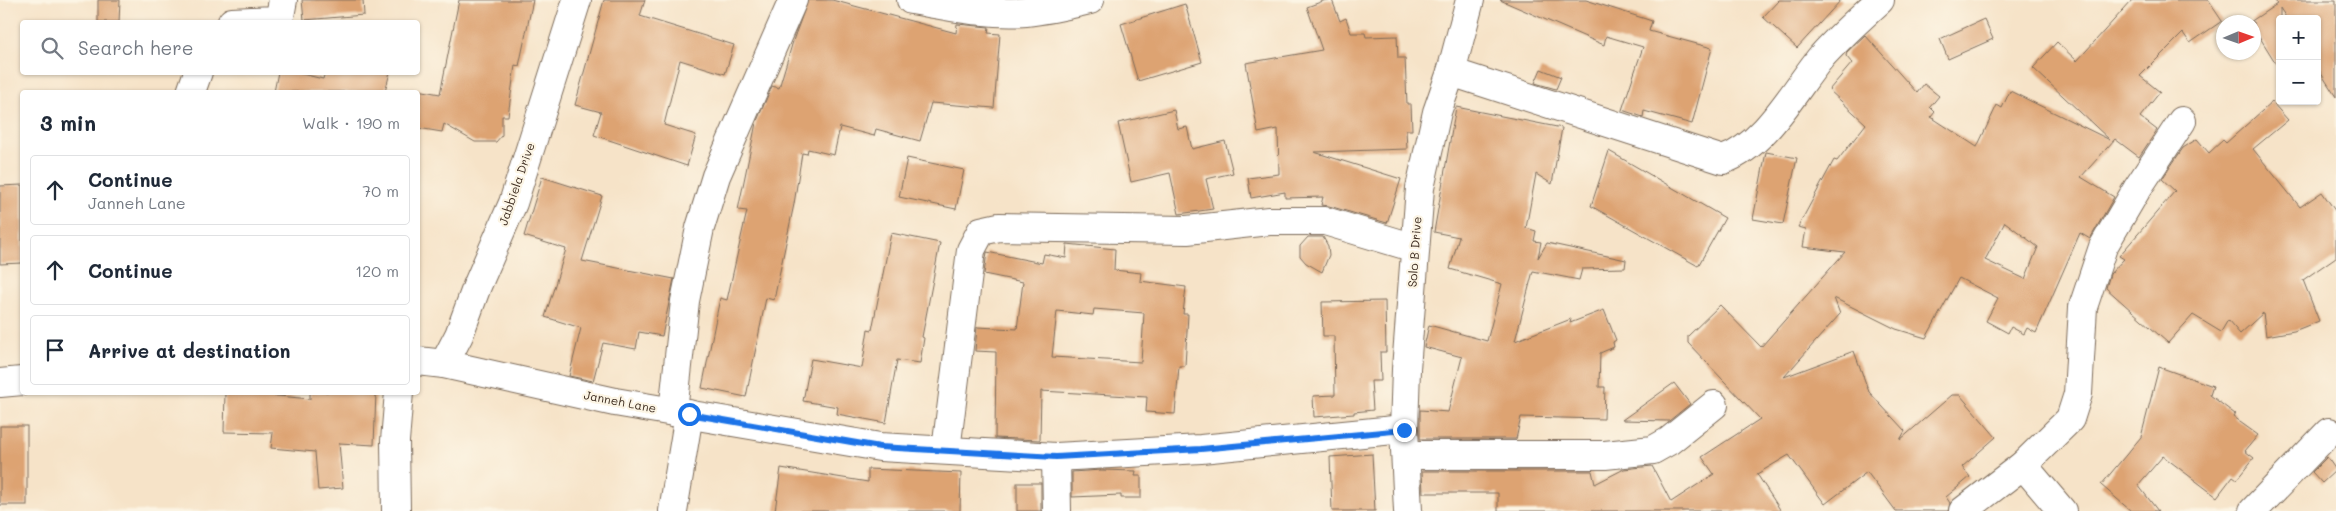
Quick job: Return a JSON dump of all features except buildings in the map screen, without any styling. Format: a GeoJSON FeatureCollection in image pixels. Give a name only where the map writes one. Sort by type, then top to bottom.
{"type":"FeatureCollection","features":[{"type":"Feature","properties":{"kind":"street"},"geometry":{"type":"LineString","coordinates":[[274,20],[280,16],[283,0]]}},
{"type":"Feature","properties":{"kind":"street","name":"Jabbiela Drive"},"geometry":{"type":"LineString","coordinates":[[431,362],[459,335],[477,286],[514,203],[577,0]]}},
{"type":"Feature","properties":{"kind":"street"},"geometry":{"type":"LineString","coordinates":[[674,511],[681,413],[685,301],[700,228],[716,176],[793,0]]}},
{"type":"Feature","properties":{"kind":"street"},"geometry":{"type":"LineString","coordinates":[[911,0],[990,11],[1025,12],[1064,7],[1090,0]]}},
{"type":"Feature","properties":{"kind":"street","name":"Solo B Drive"},"geometry":{"type":"LineString","coordinates":[[1408,511],[1405,442],[1406,369],[1420,188],[1426,154],[1437,112],[1451,72],[1470,0]]}},
{"type":"Feature","properties":{"kind":"street"},"geometry":{"type":"LineString","coordinates":[[1451,72],[1722,160],[1743,150],[1758,138],[1822,56],[1880,0]]}},
{"type":"Feature","properties":{"kind":"street"},"geometry":{"type":"LineString","coordinates":[[192,90],[197,75]]}},
{"type":"Feature","properties":{"kind":"street"},"geometry":{"type":"LineString","coordinates":[[1963,511],[2023,465],[2070,418],[2078,394],[2083,307],[2103,247],[2137,189],[2182,121]]}},
{"type":"Feature","properties":{"kind":"street"},"geometry":{"type":"LineString","coordinates":[[946,450],[971,250],[981,231],[999,227],[1187,230],[1269,221],[1325,221],[1415,248]]}},
{"type":"Feature","properties":{"kind":"street","name":"Janneh Lane"},"geometry":{"type":"LineString","coordinates":[[431,362],[615,402],[880,447],[1056,457],[1201,449],[1405,442],[1605,455],[1652,450],[1670,441],[1714,405]]}},
{"type":"Feature","properties":{"kind":"street"},"geometry":{"type":"LineString","coordinates":[[0,383],[20,381]]}},
{"type":"Feature","properties":{"kind":"street"},"geometry":{"type":"LineString","coordinates":[[396,511],[395,441],[399,395]]}},
{"type":"Feature","properties":{"kind":"street"},"geometry":{"type":"LineString","coordinates":[[2253,511],[2329,432]]}},
{"type":"Feature","properties":{"kind":"street"},"geometry":{"type":"LineString","coordinates":[[1056,457],[1057,511]]}},
{"type":"Feature","properties":{"kind":"street"},"geometry":{"type":"LineString","coordinates":[[2023,465],[2062,511]]}},
{"type":"Feature","properties":{"kind":"route"},"geometry":{"type":"LineString","coordinates":[[689,414],[880,447],[1056,457],[1201,449],[1404,430]]}}]}
